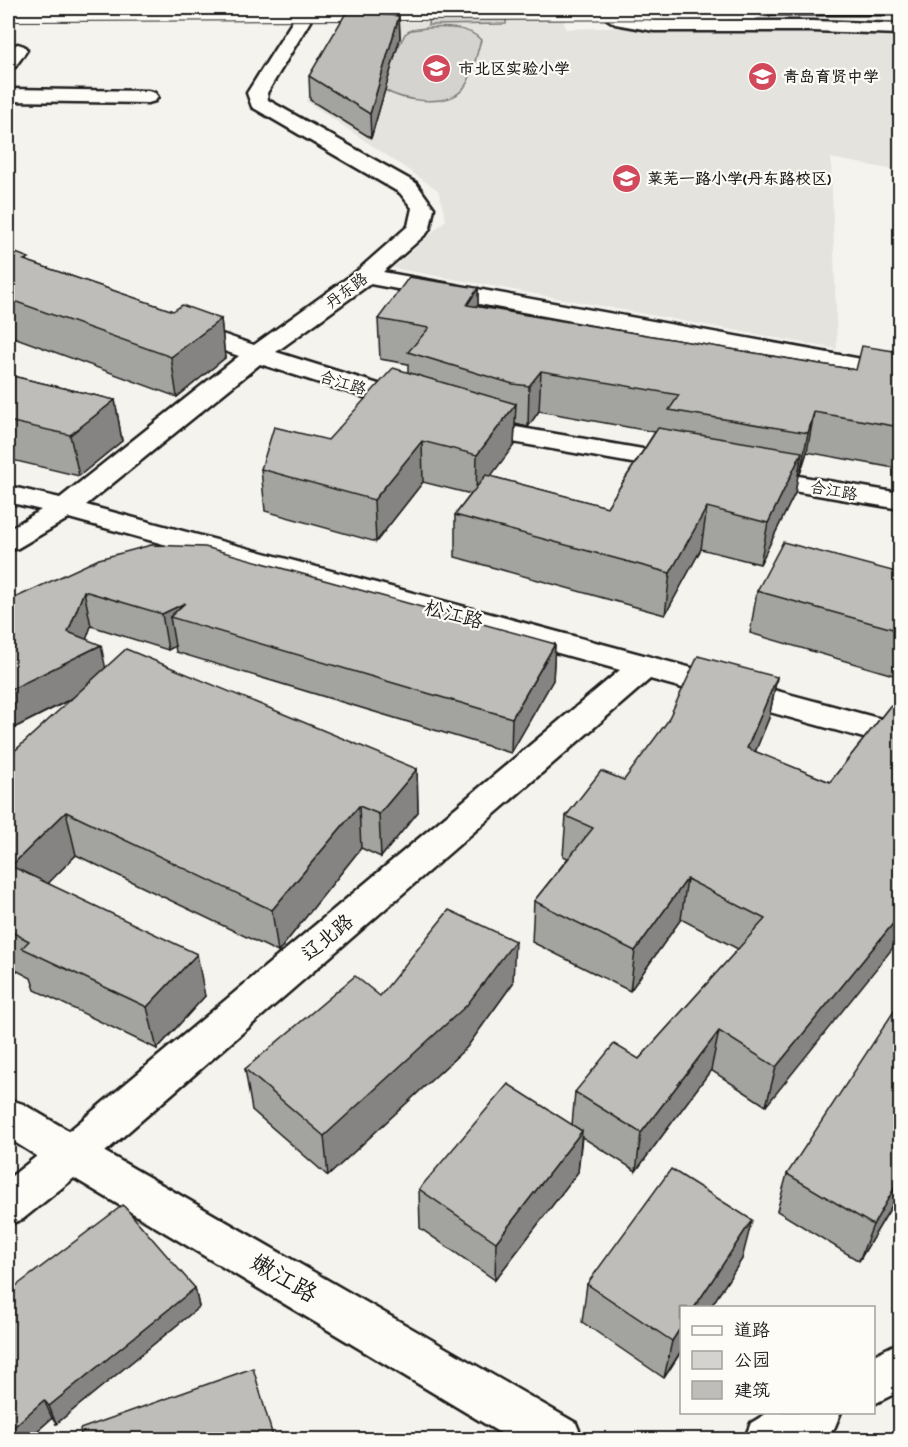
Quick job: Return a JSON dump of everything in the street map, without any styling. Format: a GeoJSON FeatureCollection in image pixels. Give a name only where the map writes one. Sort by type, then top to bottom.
{"type":"FeatureCollection","features":[{"type":"Feature","properties":{"kind":"main road","name":"丹东路"},"geometry":{"type":"LineString","coordinates":[[8,543],[65,508],[256,355],[365,276],[419,228],[423,208],[408,188],[259,103],[257,93],[309,8]]}},
{"type":"Feature","properties":{"kind":"main road"},"geometry":{"type":"LineString","coordinates":[[602,8],[621,20],[654,26],[812,26],[900,29]]}},
{"type":"Feature","properties":{"kind":"main road"},"geometry":{"type":"LineString","coordinates":[[8,11],[900,9]]}},
{"type":"Feature","properties":{"kind":"main road"},"geometry":{"type":"LineString","coordinates":[[8,95],[148,97]]}},
{"type":"Feature","properties":{"kind":"main road"},"geometry":{"type":"LineString","coordinates":[[375,278],[900,373]]}},
{"type":"Feature","properties":{"kind":"main road","name":"合江路"},"geometry":{"type":"LineString","coordinates":[[161,321],[256,355],[507,434],[900,501]]}},
{"type":"Feature","properties":{"kind":"main road","name":"松江路"},"geometry":{"type":"LineString","coordinates":[[8,494],[900,736]]}},
{"type":"Feature","properties":{"kind":"main road","name":"辽北路"},"geometry":{"type":"LineString","coordinates":[[8,1205],[72,1154],[645,666]]}},
{"type":"Feature","properties":{"kind":"main road","name":"嫩江路"},"geometry":{"type":"LineString","coordinates":[[8,1117],[559,1440]]}},
{"type":"Feature","properties":{"kind":"main road"},"geometry":{"type":"LineString","coordinates":[[875,1380],[900,1365]]}},
{"type":"Feature","properties":{"kind":"main road"},"geometry":{"type":"LineString","coordinates":[[768,1440],[815,1414]]}},
{"type":"Feature","properties":{"kind":"shaded area"},"geometry":{"type":"Polygon","coordinates":[[[424,8],[563,8],[565,29],[629,27],[900,32],[900,171],[831,158],[837,349],[393,268],[446,220],[438,190],[306,101],[351,22],[423,22],[424,8]]]}},
{"type":"Feature","properties":{"kind":"green space"},"geometry":{"type":"Polygon","coordinates":[[[430,8],[507,8],[506,24],[428,25],[430,8]]]}},
{"type":"Feature","properties":{"kind":"green space"},"geometry":{"type":"Polygon","coordinates":[[[426,28],[463,30],[476,35],[481,40],[472,72],[463,89],[446,99],[424,101],[401,97],[383,89],[381,80],[405,34],[411,30],[426,28]]]}},
{"type":"Feature","properties":{"kind":"building"},"geometry":{"type":"Polygon","coordinates":[[[347,11],[399,16],[370,114],[309,76],[347,11]]]}},
{"type":"Feature","properties":{"kind":"building"},"geometry":{"type":"Polygon","coordinates":[[[8,250],[29,258],[24,260],[173,311],[182,305],[221,319],[171,357],[8,299],[8,250]]]}},
{"type":"Feature","properties":{"kind":"building"},"geometry":{"type":"Polygon","coordinates":[[[409,277],[478,288],[467,305],[856,370],[862,346],[900,352],[900,427],[814,412],[808,433],[669,410],[679,395],[541,371],[529,386],[513,384],[408,352],[429,328],[378,319],[409,277]]]}},
{"type":"Feature","properties":{"kind":"building"},"geometry":{"type":"Polygon","coordinates":[[[393,368],[516,404],[477,455],[422,441],[374,500],[261,469],[274,427],[328,440],[393,368]]]}},
{"type":"Feature","properties":{"kind":"building"},"geometry":{"type":"Polygon","coordinates":[[[8,375],[115,400],[70,435],[8,421],[8,375]]]}},
{"type":"Feature","properties":{"kind":"building"},"geometry":{"type":"Polygon","coordinates":[[[658,428],[802,452],[768,523],[707,507],[670,573],[455,515],[486,475],[607,507],[658,428]]]}},
{"type":"Feature","properties":{"kind":"building"},"geometry":{"type":"Polygon","coordinates":[[[783,542],[900,573],[900,631],[757,591],[783,542]]]}},
{"type":"Feature","properties":{"kind":"building"},"geometry":{"type":"Polygon","coordinates":[[[151,545],[205,547],[555,644],[512,718],[170,617],[185,603],[162,614],[84,591],[68,632],[101,645],[8,691],[8,601],[99,559],[151,545]]]}},
{"type":"Feature","properties":{"kind":"building"},"geometry":{"type":"Polygon","coordinates":[[[126,649],[417,769],[379,814],[359,806],[272,910],[66,812],[11,866],[197,954],[147,1007],[22,948],[29,941],[8,930],[8,757],[126,649]]]}},
{"type":"Feature","properties":{"kind":"building"},"geometry":{"type":"Polygon","coordinates":[[[698,656],[777,677],[747,748],[830,782],[890,706],[900,711],[900,915],[776,1067],[719,1031],[641,1133],[575,1092],[614,1044],[639,1059],[765,919],[687,879],[635,951],[534,901],[593,828],[566,816],[601,771],[624,780],[667,722],[698,656]]]}},
{"type":"Feature","properties":{"kind":"building"},"geometry":{"type":"Polygon","coordinates":[[[449,910],[515,941],[467,1005],[324,1136],[245,1069],[355,976],[380,996],[449,910]]]}},
{"type":"Feature","properties":{"kind":"building"},"geometry":{"type":"Polygon","coordinates":[[[900,1002],[900,1178],[873,1225],[787,1174],[900,1002]]]}},
{"type":"Feature","properties":{"kind":"building"},"geometry":{"type":"Polygon","coordinates":[[[508,1084],[582,1131],[496,1242],[419,1189],[508,1084]]]}},
{"type":"Feature","properties":{"kind":"building"},"geometry":{"type":"Polygon","coordinates":[[[671,1169],[752,1220],[695,1306],[680,1306],[680,1329],[672,1341],[587,1284],[671,1169]]]}},
{"type":"Feature","properties":{"kind":"building"},"geometry":{"type":"Polygon","coordinates":[[[123,1205],[195,1288],[49,1406],[44,1400],[8,1432],[8,1292],[123,1205]]]}},
{"type":"Feature","properties":{"kind":"building"},"geometry":{"type":"Polygon","coordinates":[[[253,1368],[274,1440],[82,1440],[80,1429],[253,1368]]]}},
{"type":"Feature","properties":{"kind":"place","name":"市北区实验小学"},"geometry":{"type":"Point","coordinates":[437,68]}},
{"type":"Feature","properties":{"kind":"place","name":"青岛育贤中学"},"geometry":{"type":"Point","coordinates":[762,76]}},
{"type":"Feature","properties":{"kind":"place","name":"莱芜一路小学(丹东路校区)"},"geometry":{"type":"Point","coordinates":[626,178]}}]}
